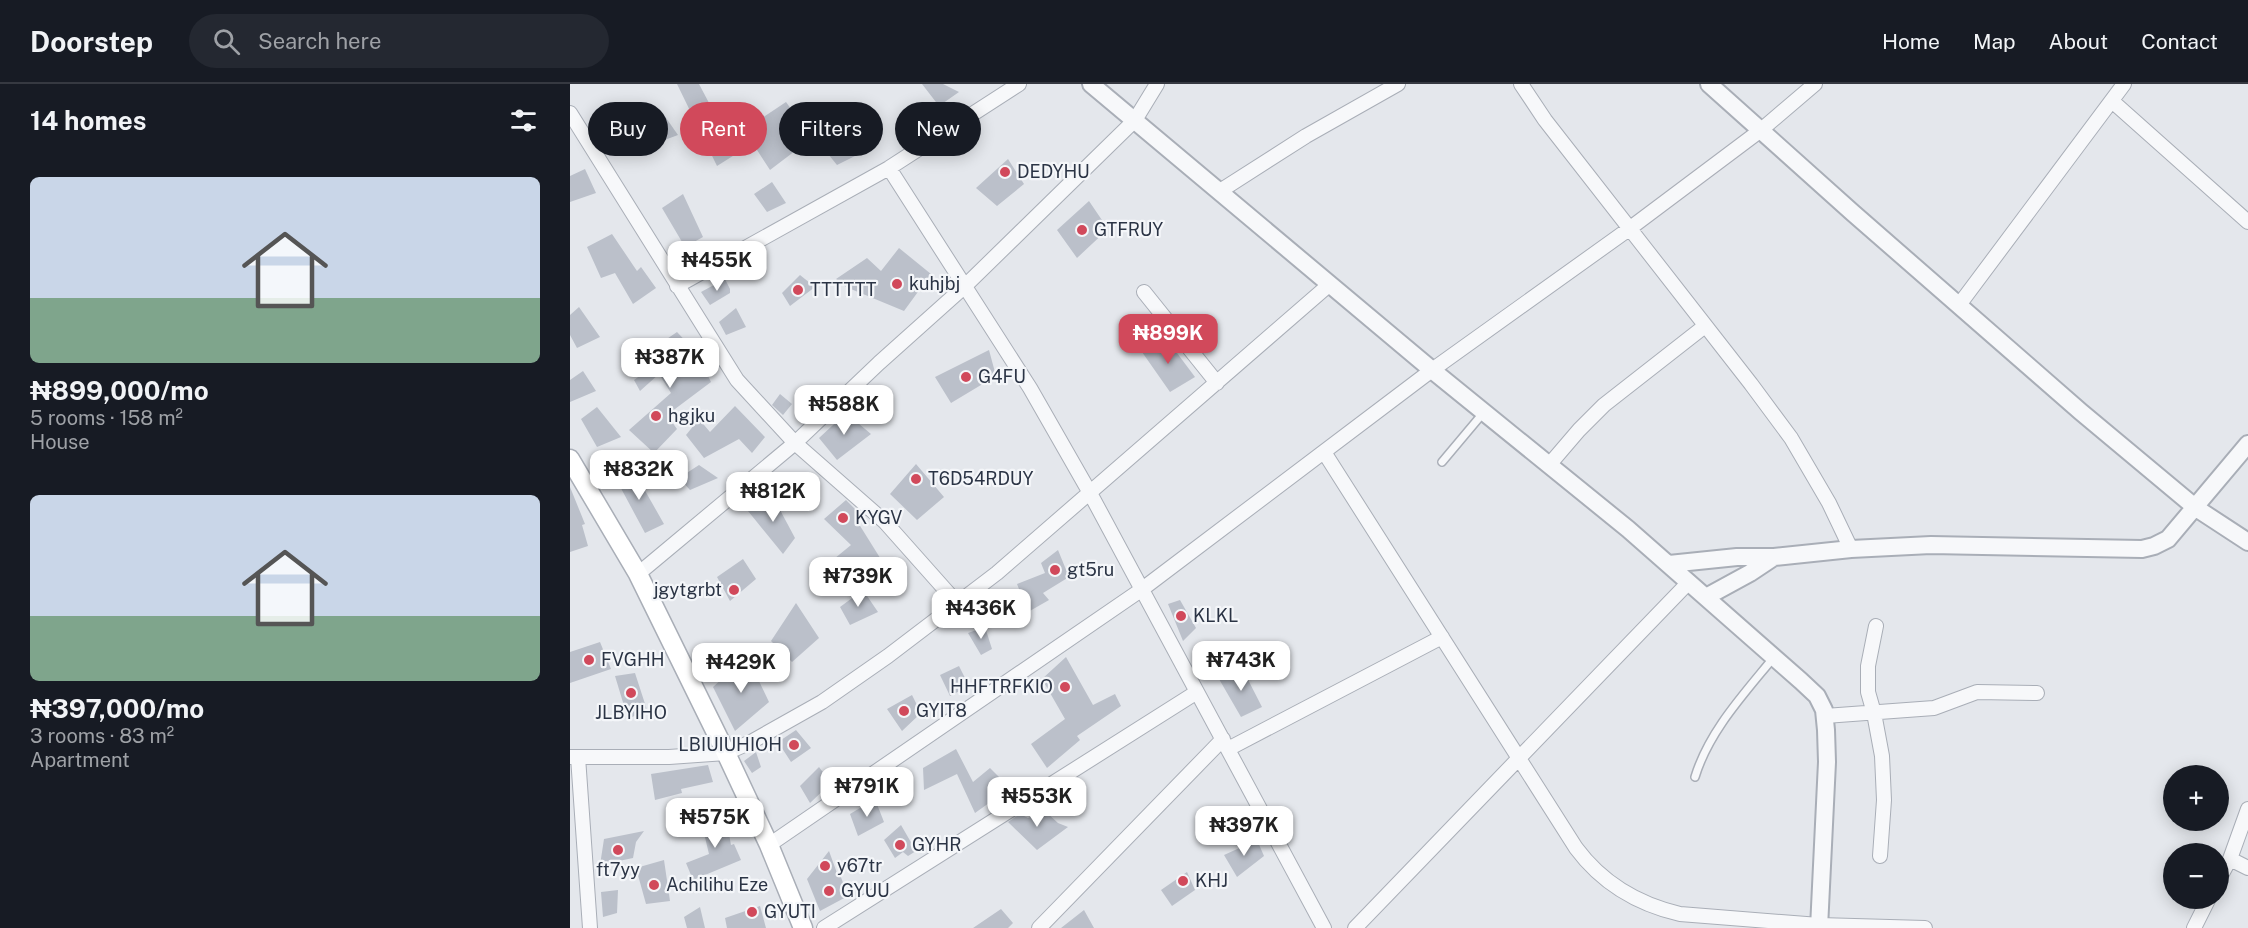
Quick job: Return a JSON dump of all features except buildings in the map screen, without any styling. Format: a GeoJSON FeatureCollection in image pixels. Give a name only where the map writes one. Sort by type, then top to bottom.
{"type":"FeatureCollection","features":[{"type":"Feature","properties":{"kind":"main road"},"geometry":{"type":"LineString","coordinates":[[570,459],[638,574],[769,845],[803,928]]}},
{"type":"Feature","properties":{"kind":"street"},"geometry":{"type":"LineString","coordinates":[[677,286],[889,168],[1018,84]]}},
{"type":"Feature","properties":{"kind":"street"},"geometry":{"type":"LineString","coordinates":[[1091,84],[1432,370],[1669,564],[1817,696],[1825,716],[1827,762],[1819,926]]}},
{"type":"Feature","properties":{"kind":"street"},"geometry":{"type":"LineString","coordinates":[[638,574],[795,443],[965,286],[1135,120],[1157,84]]}},
{"type":"Feature","properties":{"kind":"street"},"geometry":{"type":"LineString","coordinates":[[1220,191],[1306,136],[1398,84]]}},
{"type":"Feature","properties":{"kind":"street"},"geometry":{"type":"LineString","coordinates":[[1521,84],[1545,120],[1791,438],[1829,503],[1851,549]]}},
{"type":"Feature","properties":{"kind":"street"},"geometry":{"type":"LineString","coordinates":[[1709,84],[2081,412],[2196,508],[2248,542]]}},
{"type":"Feature","properties":{"kind":"street"},"geometry":{"type":"LineString","coordinates":[[769,845],[1141,590],[1432,370],[1629,229],[1761,130],[1815,84]]}},
{"type":"Feature","properties":{"kind":"street"},"geometry":{"type":"LineString","coordinates":[[1959,305],[2124,84]]}},
{"type":"Feature","properties":{"kind":"street"},"geometry":{"type":"LineString","coordinates":[[2112,101],[2248,222]]}},
{"type":"Feature","properties":{"kind":"street"},"geometry":{"type":"LineString","coordinates":[[570,113],[737,380],[795,443],[885,522],[957,603]]}},
{"type":"Feature","properties":{"kind":"street"},"geometry":{"type":"LineString","coordinates":[[889,168],[1030,388],[1090,493],[1324,928]]}},
{"type":"Feature","properties":{"kind":"street"},"geometry":{"type":"LineString","coordinates":[[590,928],[574,757],[669,757],[726,753],[751,742],[822,702],[888,656],[997,573],[1330,284]]}},
{"type":"Feature","properties":{"kind":"street"},"geometry":{"type":"LineString","coordinates":[[1144,292],[1217,383]]}},
{"type":"Feature","properties":{"kind":"street"},"geometry":{"type":"LineString","coordinates":[[1549,465],[1604,405],[1704,326]]}},
{"type":"Feature","properties":{"kind":"street"},"geometry":{"type":"LineString","coordinates":[[1669,564],[1737,556],[1774,557],[1851,549],[1942,545],[2142,549],[2168,539],[2248,444]]}},
{"type":"Feature","properties":{"kind":"street"},"geometry":{"type":"LineString","coordinates":[[1324,452],[1588,864],[1606,881],[1626,894],[1660,909],[1680,914],[1819,926],[1925,928]]}},
{"type":"Feature","properties":{"kind":"street"},"geometry":{"type":"LineString","coordinates":[[1706,597],[1774,557]]}},
{"type":"Feature","properties":{"kind":"street"},"geometry":{"type":"LineString","coordinates":[[1356,928],[1689,582]]}},
{"type":"Feature","properties":{"kind":"street"},"geometry":{"type":"LineString","coordinates":[[1876,626],[1868,666],[1868,692],[1882,756],[1884,800],[1880,856]]}},
{"type":"Feature","properties":{"kind":"street"},"geometry":{"type":"LineString","coordinates":[[1039,928],[1225,744],[1442,637]]}},
{"type":"Feature","properties":{"kind":"street"},"geometry":{"type":"LineString","coordinates":[[824,928],[1197,692]]}},
{"type":"Feature","properties":{"kind":"street"},"geometry":{"type":"LineString","coordinates":[[1825,716],[1934,708],[1977,692],[2037,693]]}},
{"type":"Feature","properties":{"kind":"street"},"geometry":{"type":"LineString","coordinates":[[2248,809],[2230,859],[2248,868]]}},
{"type":"Feature","properties":{"kind":"street"},"geometry":{"type":"LineString","coordinates":[[2194,928],[2204,909]]}},
{"type":"Feature","properties":{"kind":"lane"},"geometry":{"type":"LineString","coordinates":[[1442,462],[1484,412]]}},
{"type":"Feature","properties":{"kind":"lane"},"geometry":{"type":"LineString","coordinates":[[1695,777],[1706,750],[1721,726],[1774,657]]}},
{"type":"Feature","properties":{"kind":"place","name":"DEDYHU"},"geometry":{"type":"Point","coordinates":[1005,172]}},
{"type":"Feature","properties":{"kind":"place","name":"GTFRUY"},"geometry":{"type":"Point","coordinates":[1082,230]}},
{"type":"Feature","properties":{"kind":"place","name":"kuhjbj"},"geometry":{"type":"Point","coordinates":[897,284]}},
{"type":"Feature","properties":{"kind":"place","name":"TTTTTT"},"geometry":{"type":"Point","coordinates":[798,290]}},
{"type":"Feature","properties":{"kind":"place","name":"G4FU"},"geometry":{"type":"Point","coordinates":[966,377]}},
{"type":"Feature","properties":{"kind":"place","name":"hgjku"},"geometry":{"type":"Point","coordinates":[656,416]}},
{"type":"Feature","properties":{"kind":"place","name":"T6D54RDUY"},"geometry":{"type":"Point","coordinates":[916,479]}},
{"type":"Feature","properties":{"kind":"place","name":"KYGV"},"geometry":{"type":"Point","coordinates":[843,518]}},
{"type":"Feature","properties":{"kind":"place","name":"gt5ru"},"geometry":{"type":"Point","coordinates":[1055,570]}},
{"type":"Feature","properties":{"kind":"place","name":"jgytgrbt"},"geometry":{"type":"Point","coordinates":[734,590]}},
{"type":"Feature","properties":{"kind":"place","name":"KLKL"},"geometry":{"type":"Point","coordinates":[1181,616]}},
{"type":"Feature","properties":{"kind":"place","name":"FVGHH"},"geometry":{"type":"Point","coordinates":[589,660]}},
{"type":"Feature","properties":{"kind":"place","name":"HHFTRFKIO"},"geometry":{"type":"Point","coordinates":[1065,687]}},
{"type":"Feature","properties":{"kind":"place","name":"JLBYIHO"},"geometry":{"type":"Point","coordinates":[631,693]}},
{"type":"Feature","properties":{"kind":"place","name":"GYIT8"},"geometry":{"type":"Point","coordinates":[904,711]}},
{"type":"Feature","properties":{"kind":"place","name":"LBIUIUHIOH"},"geometry":{"type":"Point","coordinates":[794,745]}},
{"type":"Feature","properties":{"kind":"place","name":"GYHR"},"geometry":{"type":"Point","coordinates":[900,845]}},
{"type":"Feature","properties":{"kind":"place","name":"ft7yy"},"geometry":{"type":"Point","coordinates":[618,850]}},
{"type":"Feature","properties":{"kind":"place","name":"y67tr"},"geometry":{"type":"Point","coordinates":[825,866]}},
{"type":"Feature","properties":{"kind":"place","name":"KHJ"},"geometry":{"type":"Point","coordinates":[1183,881]}},
{"type":"Feature","properties":{"kind":"place","name":"Achilihu Eze"},"geometry":{"type":"Point","coordinates":[654,885]}},
{"type":"Feature","properties":{"kind":"place","name":"GYUU"},"geometry":{"type":"Point","coordinates":[829,891]}},
{"type":"Feature","properties":{"kind":"place","name":"GYUTI"},"geometry":{"type":"Point","coordinates":[752,912]}}]}
